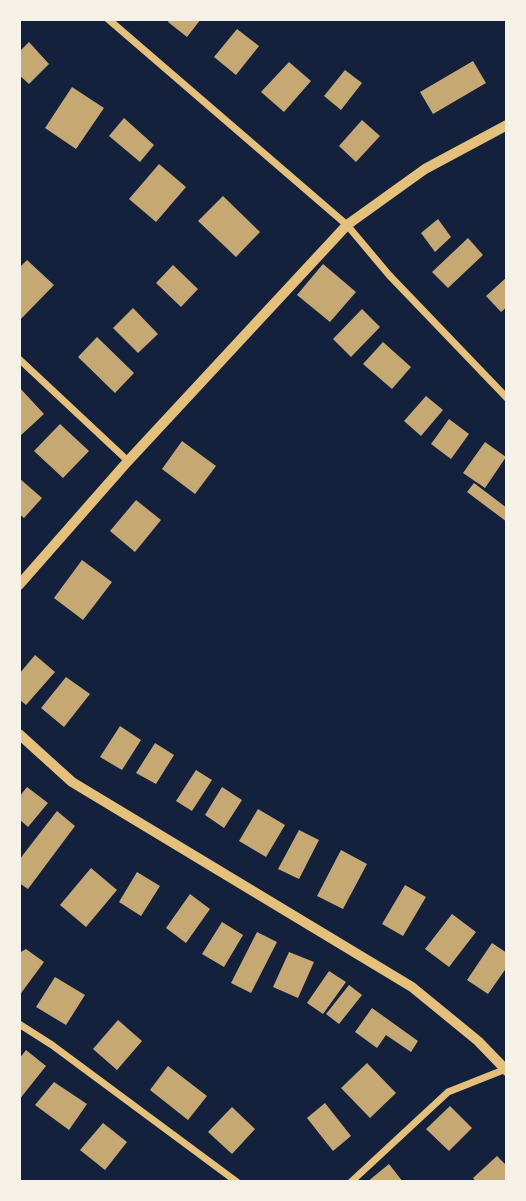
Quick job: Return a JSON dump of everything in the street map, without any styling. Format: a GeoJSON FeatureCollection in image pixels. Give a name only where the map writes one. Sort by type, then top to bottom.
{"type":"FeatureCollection","features":[{"type":"Feature","properties":{"kind":"street"},"geometry":{"type":"LineString","coordinates":[[108,19],[347,225],[389,275],[507,398]]}},
{"type":"Feature","properties":{"kind":"street"},"geometry":{"type":"LineString","coordinates":[[19,585],[128,461],[347,225],[425,169],[507,125]]}},
{"type":"Feature","properties":{"kind":"street"},"geometry":{"type":"LineString","coordinates":[[19,359],[128,461]]}},
{"type":"Feature","properties":{"kind":"street"},"geometry":{"type":"LineString","coordinates":[[19,734],[72,782],[412,987],[478,1041],[506,1069],[448,1092],[351,1182]]}},
{"type":"Feature","properties":{"kind":"street"},"geometry":{"type":"LineString","coordinates":[[19,1024],[52,1045],[237,1182]]}},
{"type":"Feature","properties":{"kind":"building"},"geometry":{"type":"Polygon","coordinates":[[[170,19],[201,19],[187,37],[168,22],[170,19]]]}},
{"type":"Feature","properties":{"kind":"building"},"geometry":{"type":"Polygon","coordinates":[[[237,29],[259,46],[236,75],[214,57],[237,29]]]}},
{"type":"Feature","properties":{"kind":"building"},"geometry":{"type":"Polygon","coordinates":[[[29,42],[49,64],[29,84],[19,75],[19,52],[29,42]]]}},
{"type":"Feature","properties":{"kind":"building"},"geometry":{"type":"Polygon","coordinates":[[[473,61],[486,83],[433,114],[420,92],[473,61]]]}},
{"type":"Feature","properties":{"kind":"building"},"geometry":{"type":"Polygon","coordinates":[[[289,62],[311,81],[284,112],[261,92],[289,62]]]}},
{"type":"Feature","properties":{"kind":"building"},"geometry":{"type":"Polygon","coordinates":[[[345,70],[362,83],[341,110],[324,96],[345,70]]]}},
{"type":"Feature","properties":{"kind":"building"},"geometry":{"type":"Polygon","coordinates":[[[72,87],[104,108],[76,149],[45,128],[72,87]]]}},
{"type":"Feature","properties":{"kind":"building"},"geometry":{"type":"Polygon","coordinates":[[[124,118],[154,145],[140,162],[109,136],[124,118]]]}},
{"type":"Feature","properties":{"kind":"building"},"geometry":{"type":"Polygon","coordinates":[[[362,120],[380,136],[356,162],[339,146],[362,120]]]}},
{"type":"Feature","properties":{"kind":"building"},"geometry":{"type":"Polygon","coordinates":[[[159,164],[186,187],[156,222],[129,199],[159,164]]]}},
{"type":"Feature","properties":{"kind":"building"},"geometry":{"type":"Polygon","coordinates":[[[223,196],[260,232],[236,257],[198,221],[223,196]]]}},
{"type":"Feature","properties":{"kind":"building"},"geometry":{"type":"Polygon","coordinates":[[[438,219],[451,237],[435,252],[421,233],[438,219]]]}},
{"type":"Feature","properties":{"kind":"building"},"geometry":{"type":"Polygon","coordinates":[[[468,238],[483,255],[448,288],[432,272],[468,238]]]}},
{"type":"Feature","properties":{"kind":"building"},"geometry":{"type":"Polygon","coordinates":[[[27,260],[54,285],[19,321],[19,268],[27,260]]]}},
{"type":"Feature","properties":{"kind":"building"},"geometry":{"type":"Polygon","coordinates":[[[323,264],[356,292],[330,322],[297,295],[323,264]]]}},
{"type":"Feature","properties":{"kind":"building"},"geometry":{"type":"Polygon","coordinates":[[[173,265],[198,289],[181,307],[156,283],[173,265]]]}},
{"type":"Feature","properties":{"kind":"building"},"geometry":{"type":"Polygon","coordinates":[[[507,277],[507,307],[501,312],[486,296],[507,277]]]}},
{"type":"Feature","properties":{"kind":"building"},"geometry":{"type":"Polygon","coordinates":[[[133,308],[158,334],[138,353],[113,328],[133,308]]]}},
{"type":"Feature","properties":{"kind":"building"},"geometry":{"type":"Polygon","coordinates":[[[362,309],[380,327],[351,357],[333,339],[362,309]]]}},
{"type":"Feature","properties":{"kind":"building"},"geometry":{"type":"Polygon","coordinates":[[[97,337],[134,373],[115,393],[78,357],[97,337]]]}},
{"type":"Feature","properties":{"kind":"building"},"geometry":{"type":"Polygon","coordinates":[[[383,342],[411,367],[392,389],[363,364],[383,342]]]}},
{"type":"Feature","properties":{"kind":"building"},"geometry":{"type":"Polygon","coordinates":[[[19,387],[44,414],[19,437],[19,387]]]}},
{"type":"Feature","properties":{"kind":"building"},"geometry":{"type":"Polygon","coordinates":[[[426,396],[443,410],[421,436],[404,421],[426,396]]]}},
{"type":"Feature","properties":{"kind":"building"},"geometry":{"type":"Polygon","coordinates":[[[449,419],[469,434],[451,459],[431,444],[449,419]]]}},
{"type":"Feature","properties":{"kind":"building"},"geometry":{"type":"Polygon","coordinates":[[[60,424],[89,451],[63,478],[34,451],[60,424]]]}},
{"type":"Feature","properties":{"kind":"building"},"geometry":{"type":"Polygon","coordinates":[[[182,441],[216,466],[195,494],[162,469],[182,441]]]}},
{"type":"Feature","properties":{"kind":"building"},"geometry":{"type":"Polygon","coordinates":[[[485,442],[506,457],[485,488],[463,473],[485,442]]]}},
{"type":"Feature","properties":{"kind":"building"},"geometry":{"type":"Polygon","coordinates":[[[19,478],[42,498],[24,518],[19,514],[19,478]]]}},
{"type":"Feature","properties":{"kind":"building"},"geometry":{"type":"Polygon","coordinates":[[[474,483],[507,508],[507,522],[467,492],[474,483]]]}},
{"type":"Feature","properties":{"kind":"building"},"geometry":{"type":"Polygon","coordinates":[[[136,500],[161,520],[135,552],[110,531],[136,500]]]}},
{"type":"Feature","properties":{"kind":"building"},"geometry":{"type":"Polygon","coordinates":[[[82,560],[112,582],[83,620],[54,598],[82,560]]]}},
{"type":"Feature","properties":{"kind":"building"},"geometry":{"type":"Polygon","coordinates":[[[35,655],[55,672],[26,705],[19,699],[19,674],[35,655]]]}},
{"type":"Feature","properties":{"kind":"building"},"geometry":{"type":"Polygon","coordinates":[[[66,677],[90,694],[64,727],[41,708],[66,677]]]}},
{"type":"Feature","properties":{"kind":"building"},"geometry":{"type":"Polygon","coordinates":[[[120,726],[141,740],[122,770],[100,757],[120,726]]]}},
{"type":"Feature","properties":{"kind":"building"},"geometry":{"type":"Polygon","coordinates":[[[155,743],[174,755],[156,784],[136,773],[155,743]]]}},
{"type":"Feature","properties":{"kind":"building"},"geometry":{"type":"Polygon","coordinates":[[[196,770],[212,780],[192,811],[176,801],[196,770]]]}},
{"type":"Feature","properties":{"kind":"building"},"geometry":{"type":"Polygon","coordinates":[[[27,787],[48,803],[28,827],[19,819],[19,797],[27,787]]]}},
{"type":"Feature","properties":{"kind":"building"},"geometry":{"type":"Polygon","coordinates":[[[222,787],[242,800],[224,828],[205,815],[222,787]]]}},
{"type":"Feature","properties":{"kind":"building"},"geometry":{"type":"Polygon","coordinates":[[[258,809],[285,825],[266,857],[239,841],[258,809]]]}},
{"type":"Feature","properties":{"kind":"building"},"geometry":{"type":"Polygon","coordinates":[[[57,811],[75,826],[28,889],[19,883],[19,860],[57,811]]]}},
{"type":"Feature","properties":{"kind":"building"},"geometry":{"type":"Polygon","coordinates":[[[299,830],[319,840],[299,879],[278,869],[299,830]]]}},
{"type":"Feature","properties":{"kind":"building"},"geometry":{"type":"Polygon","coordinates":[[[341,850],[367,864],[343,909],[317,896],[341,850]]]}},
{"type":"Feature","properties":{"kind":"building"},"geometry":{"type":"Polygon","coordinates":[[[91,868],[117,890],[86,927],[60,905],[91,868]]]}},
{"type":"Feature","properties":{"kind":"building"},"geometry":{"type":"Polygon","coordinates":[[[137,872],[160,886],[141,916],[119,902],[137,872]]]}},
{"type":"Feature","properties":{"kind":"building"},"geometry":{"type":"Polygon","coordinates":[[[405,885],[426,897],[403,936],[382,924],[405,885]]]}},
{"type":"Feature","properties":{"kind":"building"},"geometry":{"type":"Polygon","coordinates":[[[190,894],[210,909],[186,943],[166,928],[190,894]]]}},
{"type":"Feature","properties":{"kind":"building"},"geometry":{"type":"Polygon","coordinates":[[[452,914],[476,932],[449,967],[425,949],[452,914]]]}},
{"type":"Feature","properties":{"kind":"building"},"geometry":{"type":"Polygon","coordinates":[[[222,922],[243,935],[224,967],[202,954],[222,922]]]}},
{"type":"Feature","properties":{"kind":"building"},"geometry":{"type":"Polygon","coordinates":[[[257,932],[277,942],[251,993],[231,983],[257,932]]]}},
{"type":"Feature","properties":{"kind":"building"},"geometry":{"type":"Polygon","coordinates":[[[492,943],[507,953],[507,967],[488,994],[467,980],[492,943]]]}},
{"type":"Feature","properties":{"kind":"building"},"geometry":{"type":"Polygon","coordinates":[[[26,949],[44,962],[19,996],[19,953],[26,949]]]}},
{"type":"Feature","properties":{"kind":"building"},"geometry":{"type":"Polygon","coordinates":[[[289,952],[314,962],[298,998],[273,987],[289,952]]]}},
{"type":"Feature","properties":{"kind":"building"},"geometry":{"type":"Polygon","coordinates":[[[329,971],[346,982],[323,1014],[307,1003],[329,971]]]}},
{"type":"Feature","properties":{"kind":"building"},"geometry":{"type":"Polygon","coordinates":[[[55,977],[85,995],[66,1025],[36,1007],[55,977]]]}},
{"type":"Feature","properties":{"kind":"building"},"geometry":{"type":"Polygon","coordinates":[[[349,985],[362,995],[339,1024],[326,1014],[349,985]]]}},
{"type":"Feature","properties":{"kind":"building"},"geometry":{"type":"Polygon","coordinates":[[[372,1008],[418,1041],[411,1052],[386,1035],[377,1048],[355,1032],[372,1008]]]}},
{"type":"Feature","properties":{"kind":"building"},"geometry":{"type":"Polygon","coordinates":[[[118,1020],[142,1041],[117,1070],[93,1049],[118,1020]]]}},
{"type":"Feature","properties":{"kind":"building"},"geometry":{"type":"Polygon","coordinates":[[[26,1050],[46,1066],[19,1100],[19,1059],[26,1050]]]}},
{"type":"Feature","properties":{"kind":"building"},"geometry":{"type":"Polygon","coordinates":[[[367,1063],[396,1093],[370,1118],[341,1088],[367,1063]]]}},
{"type":"Feature","properties":{"kind":"building"},"geometry":{"type":"Polygon","coordinates":[[[168,1066],[207,1096],[188,1120],[150,1090],[168,1066]]]}},
{"type":"Feature","properties":{"kind":"building"},"geometry":{"type":"Polygon","coordinates":[[[54,1082],[87,1104],[69,1130],[35,1105],[54,1082]]]}},
{"type":"Feature","properties":{"kind":"building"},"geometry":{"type":"Polygon","coordinates":[[[325,1103],[351,1136],[333,1151],[307,1118],[325,1103]]]}},
{"type":"Feature","properties":{"kind":"building"},"geometry":{"type":"Polygon","coordinates":[[[450,1106],[472,1128],[449,1151],[426,1129],[450,1106]]]}},
{"type":"Feature","properties":{"kind":"building"},"geometry":{"type":"Polygon","coordinates":[[[232,1107],[255,1129],[232,1154],[208,1132],[232,1107]]]}},
{"type":"Feature","properties":{"kind":"building"},"geometry":{"type":"Polygon","coordinates":[[[103,1123],[127,1142],[105,1170],[80,1150],[103,1123]]]}},
{"type":"Feature","properties":{"kind":"building"},"geometry":{"type":"Polygon","coordinates":[[[497,1156],[507,1166],[507,1180],[476,1182],[473,1178],[497,1156]]]}},
{"type":"Feature","properties":{"kind":"building"},"geometry":{"type":"Polygon","coordinates":[[[389,1164],[403,1182],[367,1182],[389,1164]]]}}]}
